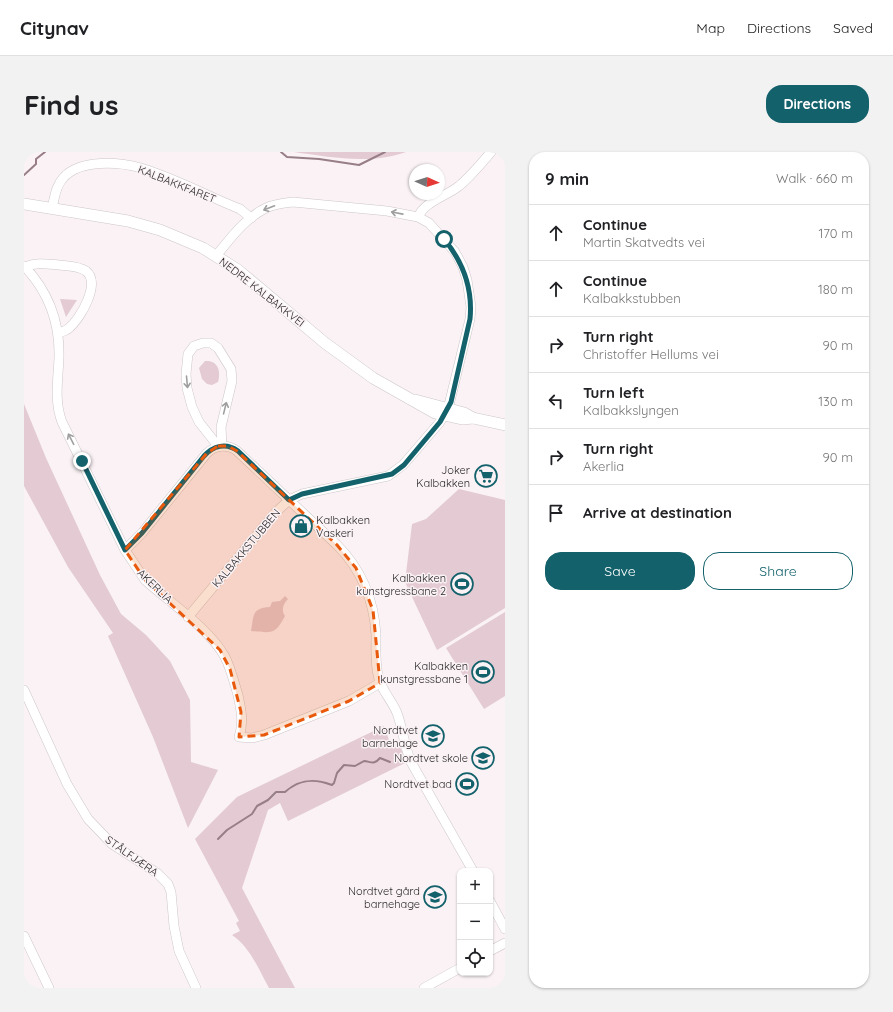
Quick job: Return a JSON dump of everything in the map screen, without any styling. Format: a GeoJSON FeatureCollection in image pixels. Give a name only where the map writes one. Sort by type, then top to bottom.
{"type":"FeatureCollection","features":[{"type":"Feature","properties":{"kind":"main road","name":"NEDRE KALBAKKVEI"},"geometry":{"type":"LineString","coordinates":[[24,204],[114,218],[144,225],[186,241],[216,256],[242,274],[352,364],[413,400],[426,410],[446,412],[462,419],[473,418],[505,425]]}},
{"type":"Feature","properties":{"kind":"street"},"geometry":{"type":"LineString","coordinates":[[418,217],[424,206],[449,193],[466,180],[491,152]]}},
{"type":"Feature","properties":{"kind":"street","name":"KALBAKKFARET"},"geometry":{"type":"LineString","coordinates":[[52,208],[56,190],[63,178],[70,171],[82,167],[108,164],[140,168],[240,209],[250,218]]}},
{"type":"Feature","properties":{"kind":"street"},"geometry":{"type":"LineString","coordinates":[[216,256],[250,218],[266,207],[293,202],[387,211],[418,217],[435,229],[455,252],[463,267],[470,294],[470,319],[446,412]]}},
{"type":"Feature","properties":{"kind":"street","name":"AKERLIA"},"geometry":{"type":"LineString","coordinates":[[58,333],[71,327],[88,298],[92,284],[89,275],[79,268],[57,265],[38,264],[25,267],[36,280],[54,315],[58,333],[57,401],[60,415],[125,550],[145,580],[188,617],[214,642],[228,665],[241,712],[239,737],[252,738],[264,735],[349,701],[380,683]]}},
{"type":"Feature","properties":{"kind":"street"},"geometry":{"type":"LineString","coordinates":[[203,343],[212,343],[218,348],[232,369],[232,381],[221,427],[220,446],[199,422],[192,407],[187,388],[186,374],[188,354],[194,346],[203,343]]}},
{"type":"Feature","properties":{"kind":"street","name":"KALBAKKSTUBBEN"},"geometry":{"type":"LineString","coordinates":[[188,617],[275,513],[289,500],[302,494],[392,474],[408,460],[446,412]]}},
{"type":"Feature","properties":{"kind":"street"},"geometry":{"type":"LineString","coordinates":[[125,550],[142,533],[210,449],[220,446],[232,447],[238,451],[346,554],[365,585],[374,618],[377,670],[380,683],[398,714],[405,746],[412,762],[471,868]]}},
{"type":"Feature","properties":{"kind":"street","name":"STÅLFJÆRA"},"geometry":{"type":"LineString","coordinates":[[24,690],[67,784],[88,819],[112,844],[157,873],[168,884],[171,892],[174,926],[179,951],[196,988]]}},
{"type":"Feature","properties":{"kind":"street"},"geometry":{"type":"LineString","coordinates":[[492,904],[505,929]]}},
{"type":"Feature","properties":{"kind":"street"},"geometry":{"type":"LineString","coordinates":[[24,936],[49,988]]}},
{"type":"Feature","properties":{"kind":"street"},"geometry":{"type":"LineString","coordinates":[[493,949],[505,943]]}},
{"type":"Feature","properties":{"kind":"street"},"geometry":{"type":"LineString","coordinates":[[424,988],[457,970]]}},
{"type":"Feature","properties":{"kind":"highlighted area"},"geometry":{"type":"Polygon","coordinates":[[[218,446],[228,446],[237,451],[337,545],[356,568],[373,610],[380,683],[349,701],[264,735],[239,737],[241,712],[230,669],[220,650],[145,580],[125,550],[207,453],[218,446]]]}},
{"type":"Feature","properties":{"kind":"shaded area"},"geometry":{"type":"Polygon","coordinates":[[[294,152],[406,152],[378,158],[350,159],[294,152]]]}},
{"type":"Feature","properties":{"kind":"shaded area"},"geometry":{"type":"Polygon","coordinates":[[[60,299],[77,300],[66,317],[60,299]]]}},
{"type":"Feature","properties":{"kind":"shaded area"},"geometry":{"type":"Polygon","coordinates":[[[205,361],[213,362],[219,370],[218,382],[212,385],[207,384],[202,379],[199,368],[205,361]]]}},
{"type":"Feature","properties":{"kind":"shaded area"},"geometry":{"type":"Polygon","coordinates":[[[24,404],[46,458],[100,575],[121,614],[146,635],[170,661],[190,700],[191,762],[218,770],[188,828],[153,737],[108,636],[113,633],[68,567],[24,486],[24,404]]]}},
{"type":"Feature","properties":{"kind":"shaded area"},"geometry":{"type":"Polygon","coordinates":[[[459,489],[505,500],[505,608],[437,650],[405,582],[412,524],[426,519],[459,489]]]}},
{"type":"Feature","properties":{"kind":"shaded area"},"geometry":{"type":"Polygon","coordinates":[[[285,596],[288,599],[283,607],[285,616],[278,627],[275,630],[268,632],[251,631],[253,617],[256,611],[270,607],[272,602],[280,601],[285,596]]]}},
{"type":"Feature","properties":{"kind":"shaded area","name":"Kalbakken kunstgressbane 1"},"geometry":{"type":"Polygon","coordinates":[[[505,612],[505,696],[484,709],[446,648],[505,612]]]}},
{"type":"Feature","properties":{"kind":"shaded area"},"geometry":{"type":"Polygon","coordinates":[[[384,726],[390,743],[399,745],[407,762],[288,821],[280,803],[268,810],[242,888],[295,988],[269,988],[249,952],[232,935],[240,931],[236,923],[239,921],[195,839],[237,797],[384,726]]]}},
{"type":"Feature","properties":{"kind":"waterway"},"geometry":{"type":"LineString","coordinates":[[24,175],[36,164],[36,159],[45,152]]}},
{"type":"Feature","properties":{"kind":"waterway"},"geometry":{"type":"LineString","coordinates":[[281,152],[287,157],[319,159],[359,165],[385,152]]}},
{"type":"Feature","properties":{"kind":"waterway"},"geometry":{"type":"LineString","coordinates":[[218,839],[227,830],[252,814],[257,806],[268,800],[276,792],[285,792],[296,784],[307,781],[319,781],[332,785],[337,773],[344,765],[355,766],[364,761],[374,762],[380,758],[390,762]]}},
{"type":"Feature","properties":{"kind":"place","name":"Joker Kalbakken"},"geometry":{"type":"Point","coordinates":[486,476]}},
{"type":"Feature","properties":{"kind":"place","name":"Kalbakken Vaskeri"},"geometry":{"type":"Point","coordinates":[301,526]}},
{"type":"Feature","properties":{"kind":"place","name":"Kalbakken kunstgressbane 2"},"geometry":{"type":"Point","coordinates":[462,584]}},
{"type":"Feature","properties":{"kind":"place","name":"Kalbakken kunstgressbane 1"},"geometry":{"type":"Point","coordinates":[483,672]}},
{"type":"Feature","properties":{"kind":"place","name":"Nordtvet barnehage"},"geometry":{"type":"Point","coordinates":[433,736]}},
{"type":"Feature","properties":{"kind":"place","name":"Nordtvet skole"},"geometry":{"type":"Point","coordinates":[483,758]}},
{"type":"Feature","properties":{"kind":"place","name":"Nordtvet bad"},"geometry":{"type":"Point","coordinates":[467,784]}},
{"type":"Feature","properties":{"kind":"place","name":"Nordtvet gård barnehage"},"geometry":{"type":"Point","coordinates":[435,897]}},
{"type":"Feature","properties":{"kind":"route"},"geometry":{"type":"LineString","coordinates":[[82,461],[125,550],[142,533],[210,449],[218,446],[232,447],[238,451],[289,500],[302,494],[380,478],[392,474],[404,465],[440,422],[446,412],[451,402],[470,319],[471,307],[468,280],[455,252],[444,239]]}}]}
